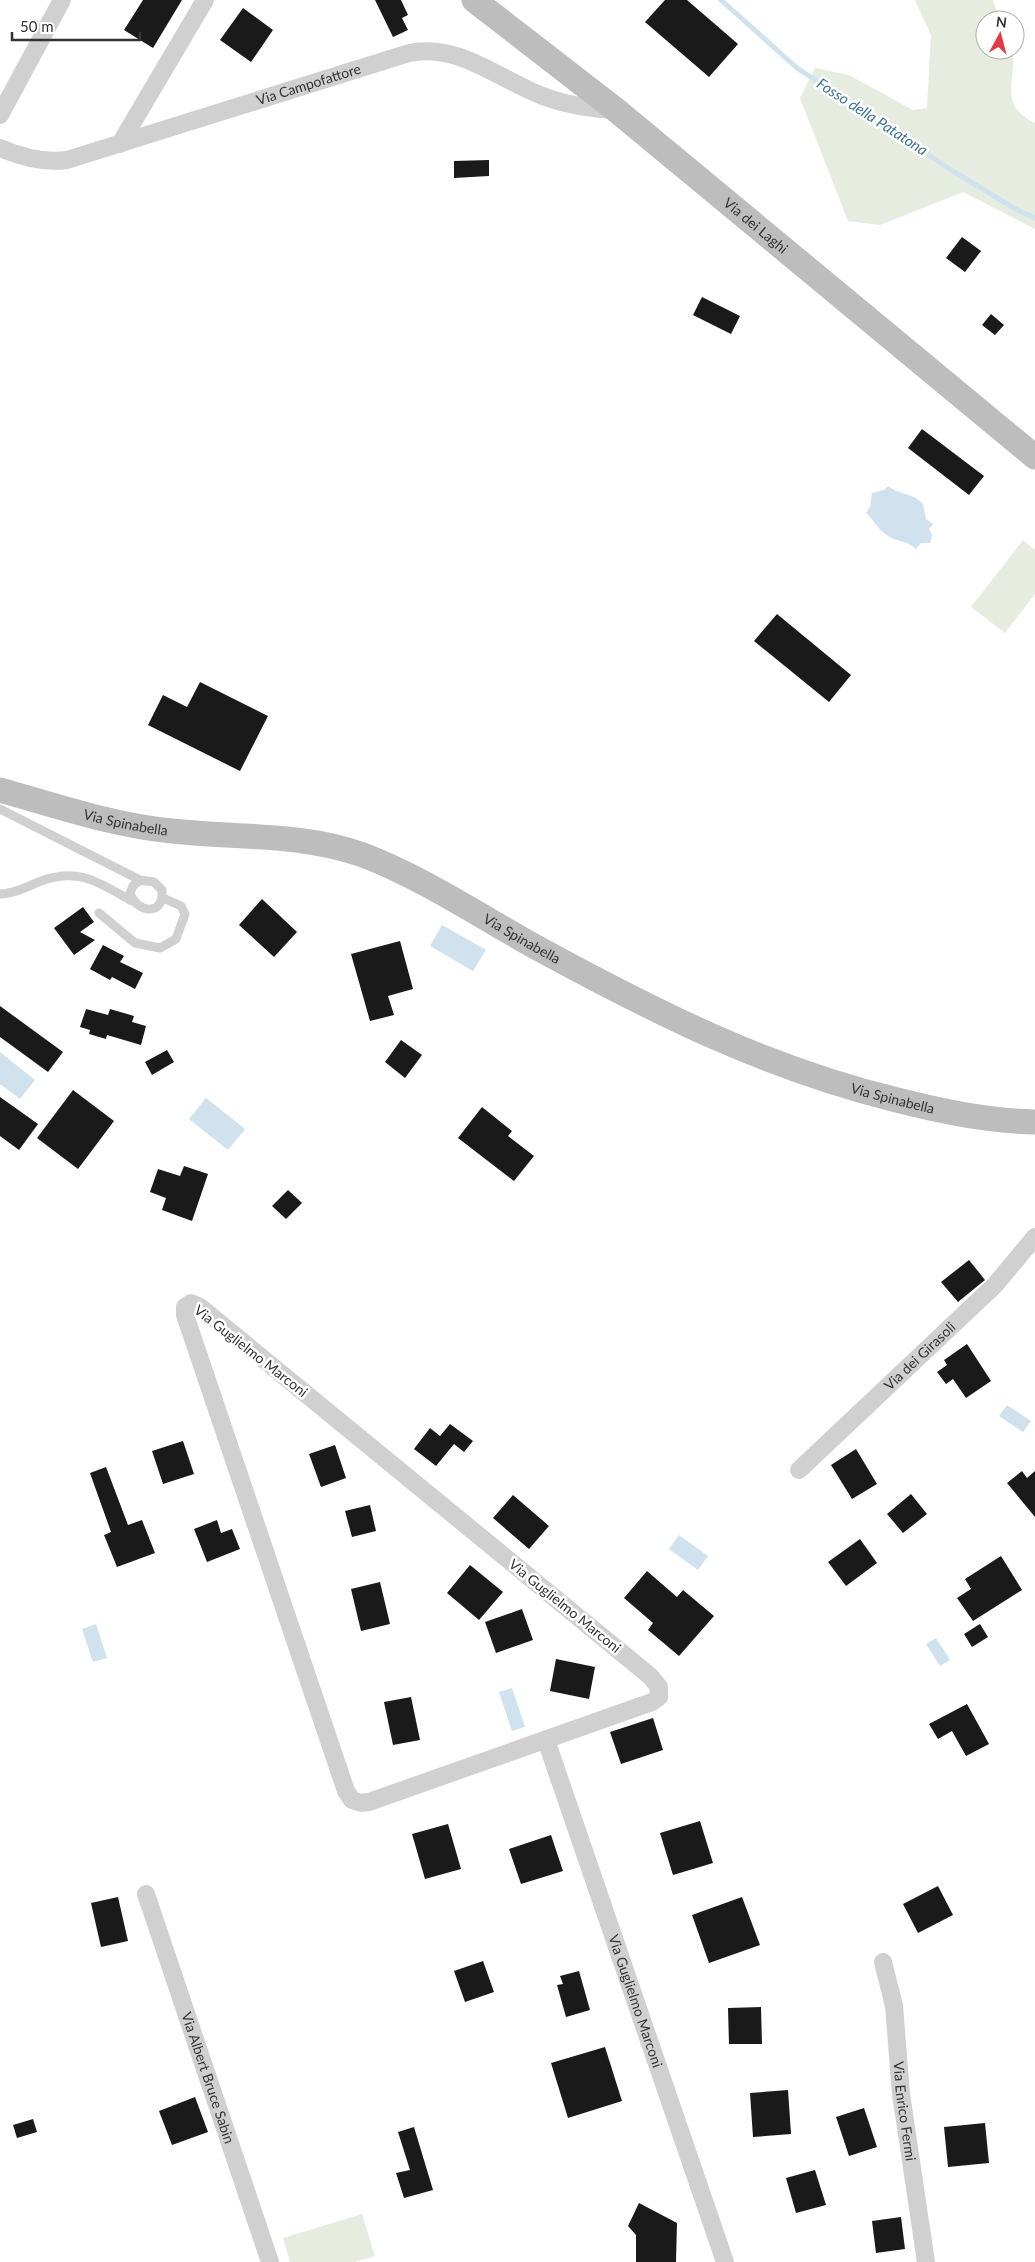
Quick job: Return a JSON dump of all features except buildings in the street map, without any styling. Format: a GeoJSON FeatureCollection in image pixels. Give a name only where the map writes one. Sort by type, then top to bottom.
{"type":"FeatureCollection","features":[{"type":"Feature","properties":{"kind":"street"},"geometry":{"type":"LineString","coordinates":[[0,115],[62,0]]}},
{"type":"Feature","properties":{"kind":"street"},"geometry":{"type":"LineString","coordinates":[[120,144],[205,0]]}},
{"type":"Feature","properties":{"kind":"street","name":"Via dei Laghi"},"geometry":{"type":"LineString","coordinates":[[474,0],[616,110],[1035,456]]}},
{"type":"Feature","properties":{"kind":"street","name":"Via Campofattore"},"geometry":{"type":"LineString","coordinates":[[0,148],[20,156],[54,162],[66,160],[420,52],[434,52],[460,57],[533,92],[566,104],[582,108],[616,110]]}},
{"type":"Feature","properties":{"kind":"street","name":"Via Spinabella"},"geometry":{"type":"LineString","coordinates":[[0,790],[129,825],[179,832],[266,837],[315,843],[351,851],[406,874],[660,1013],[738,1048],[852,1088],[917,1105],[982,1118],[1035,1122]]}},
{"type":"Feature","properties":{"kind":"street","name":"Via dei Girasoli"},"geometry":{"type":"LineString","coordinates":[[800,1470],[994,1285],[1033,1244]]}},
{"type":"Feature","properties":{"kind":"street","name":"Via Guglielmo Marconi"},"geometry":{"type":"LineString","coordinates":[[191,1303],[200,1307],[650,1676],[659,1687],[660,1694],[654,1701],[546,1740],[370,1802],[357,1802],[350,1798],[185,1315],[187,1305],[191,1303]]}},
{"type":"Feature","properties":{"kind":"street","name":"Via Guglielmo Marconi"},"geometry":{"type":"LineString","coordinates":[[546,1740],[726,2262]]}},
{"type":"Feature","properties":{"kind":"street","name":"Via Albert Bruce Sabin"},"geometry":{"type":"LineString","coordinates":[[146,1894],[270,2262]]}},
{"type":"Feature","properties":{"kind":"street","name":"Via Enrico Fermi"},"geometry":{"type":"LineString","coordinates":[[883,1962],[894,2006],[901,2094],[926,2262]]}},
{"type":"Feature","properties":{"kind":"lane"},"geometry":{"type":"LineString","coordinates":[[0,809],[140,880],[154,882],[162,890],[163,898],[157,907],[149,910],[139,907],[132,900],[85,876],[70,874],[59,875],[0,894]]}},
{"type":"Feature","properties":{"kind":"lane"},"geometry":{"type":"LineString","coordinates":[[132,900],[130,893],[133,886],[140,880]]}},
{"type":"Feature","properties":{"kind":"lane"},"geometry":{"type":"LineString","coordinates":[[99,913],[135,943],[160,948],[176,939],[185,914],[181,906],[163,898]]}},
{"type":"Feature","properties":{"kind":"shaded area"},"geometry":{"type":"Polygon","coordinates":[[[915,0],[993,0],[996,10],[975,10],[975,60],[1013,60],[1012,100],[1023,116],[1035,123],[1035,229],[963,192],[880,225],[848,221],[800,98],[815,68],[849,75],[913,110],[927,108],[931,35],[915,0]]]}},
{"type":"Feature","properties":{"kind":"shaded area"},"geometry":{"type":"Polygon","coordinates":[[[1023,540],[1035,550],[1035,594],[1005,633],[971,607],[1023,540]]]}},
{"type":"Feature","properties":{"kind":"shaded area"},"geometry":{"type":"Polygon","coordinates":[[[362,2214],[375,2256],[354,2262],[290,2262],[283,2238],[362,2214]]]}},
{"type":"Feature","properties":{"kind":"water"},"geometry":{"type":"Polygon","coordinates":[[[888,486],[919,500],[923,504],[926,519],[933,524],[929,529],[932,535],[930,543],[921,543],[916,549],[892,538],[881,531],[866,513],[870,507],[872,493],[884,490],[888,486]]]}},
{"type":"Feature","properties":{"kind":"water"},"geometry":{"type":"Polygon","coordinates":[[[442,925],[486,950],[473,971],[430,946],[442,925]]]}},
{"type":"Feature","properties":{"kind":"water"},"geometry":{"type":"Polygon","coordinates":[[[0,1052],[35,1080],[20,1099],[0,1084],[0,1052]]]}},
{"type":"Feature","properties":{"kind":"water"},"geometry":{"type":"Polygon","coordinates":[[[206,1098],[245,1129],[228,1150],[189,1119],[206,1098]]]}},
{"type":"Feature","properties":{"kind":"water"},"geometry":{"type":"Polygon","coordinates":[[[1007,1405],[1031,1421],[1023,1432],[999,1416],[1007,1405]]]}},
{"type":"Feature","properties":{"kind":"water"},"geometry":{"type":"Polygon","coordinates":[[[679,1535],[708,1556],[698,1570],[669,1549],[679,1535]]]}},
{"type":"Feature","properties":{"kind":"water"},"geometry":{"type":"Polygon","coordinates":[[[96,1624],[107,1658],[93,1662],[82,1629],[96,1624]]]}},
{"type":"Feature","properties":{"kind":"water"},"geometry":{"type":"Polygon","coordinates":[[[936,1638],[950,1660],[940,1666],[926,1644],[936,1638]]]}},
{"type":"Feature","properties":{"kind":"water"},"geometry":{"type":"Polygon","coordinates":[[[512,1688],[525,1727],[512,1731],[499,1692],[512,1688]]]}},
{"type":"Feature","properties":{"kind":"waterway","name":"Fosso della Patatona"},"geometry":{"type":"LineString","coordinates":[[721,0],[797,68],[956,173],[1019,211],[1035,218]]}}]}
